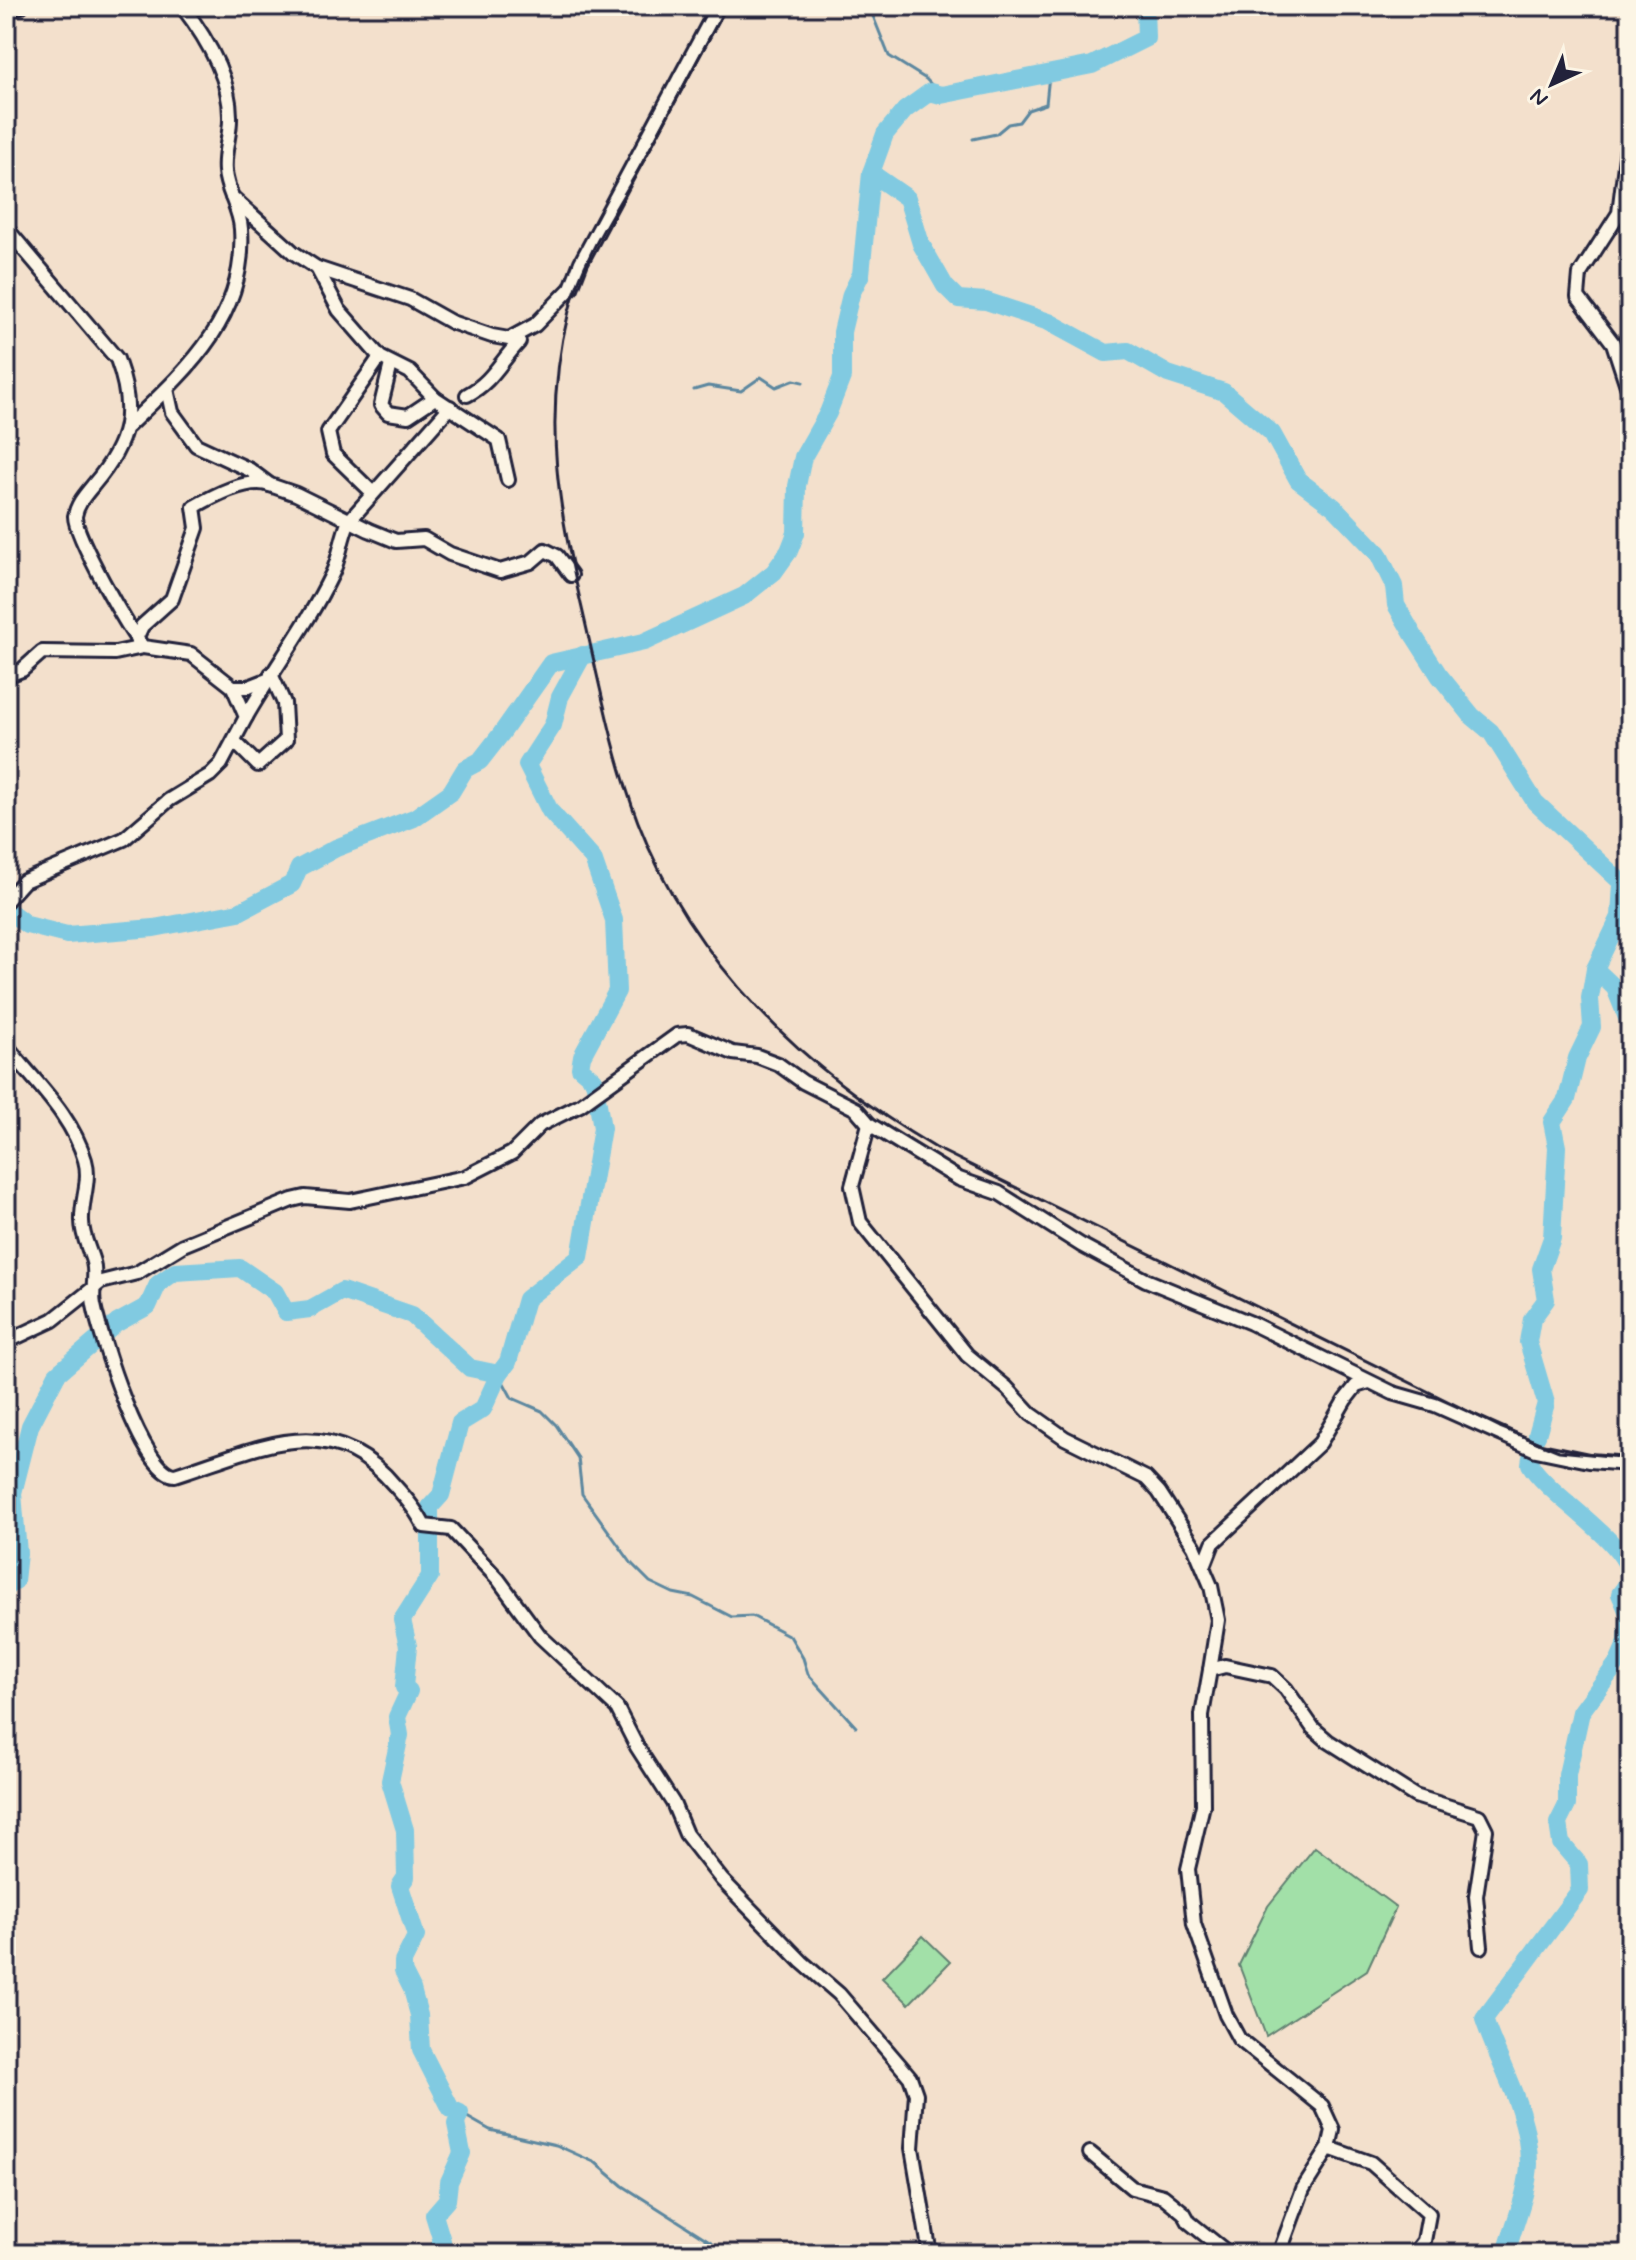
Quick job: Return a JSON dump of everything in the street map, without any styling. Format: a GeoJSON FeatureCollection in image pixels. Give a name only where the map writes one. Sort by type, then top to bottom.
{"type":"FeatureCollection","features":[{"type":"Feature","properties":{"kind":"street"},"geometry":{"type":"LineString","coordinates":[[6,12],[21,6]]}},
{"type":"Feature","properties":{"kind":"street"},"geometry":{"type":"LineString","coordinates":[[127,427],[208,344],[226,318],[241,245],[240,217],[224,169],[230,114],[227,97],[210,48],[182,6]]}},
{"type":"Feature","properties":{"kind":"street"},"geometry":{"type":"LineString","coordinates":[[232,197],[294,253],[317,268],[410,299],[451,322],[509,339],[528,330],[571,288],[581,262],[718,6]]}},
{"type":"Feature","properties":{"kind":"street"},"geometry":{"type":"LineString","coordinates":[[1630,124],[1619,213],[1580,274],[1578,297],[1613,343],[1630,395]]}},
{"type":"Feature","properties":{"kind":"street"},"geometry":{"type":"LineString","coordinates":[[6,228],[117,359],[125,387],[127,427],[116,456],[79,504],[75,516],[89,553],[140,643]]}},
{"type":"Feature","properties":{"kind":"street"},"geometry":{"type":"LineString","coordinates":[[317,268],[339,310],[386,361],[410,372],[435,398],[499,440],[508,480]]}},
{"type":"Feature","properties":{"kind":"street"},"geometry":{"type":"LineString","coordinates":[[467,395],[489,381],[504,357],[519,342]]}},
{"type":"Feature","properties":{"kind":"street"},"geometry":{"type":"LineString","coordinates":[[386,361],[381,405],[388,413],[408,416],[435,398]]}},
{"type":"Feature","properties":{"kind":"street"},"geometry":{"type":"LineString","coordinates":[[372,492],[333,454],[328,432],[386,361]]}},
{"type":"Feature","properties":{"kind":"street"},"geometry":{"type":"LineString","coordinates":[[167,389],[172,412],[189,438],[207,452],[250,470],[270,485],[396,541],[424,539],[450,554],[500,571],[531,562],[545,550],[557,556],[571,575]]}},
{"type":"Feature","properties":{"kind":"street"},"geometry":{"type":"LineString","coordinates":[[6,901],[24,881],[124,839],[169,800],[215,771],[269,677],[304,627],[334,570],[340,540],[349,521],[372,492],[426,438],[450,407]]}},
{"type":"Feature","properties":{"kind":"street"},"geometry":{"type":"LineString","coordinates":[[140,643],[142,626],[172,599],[197,528],[194,507],[240,487],[259,483],[270,485]]}},
{"type":"Feature","properties":{"kind":"street"},"geometry":{"type":"LineString","coordinates":[[6,676],[22,670],[42,652],[115,653],[140,643],[191,654],[233,687],[246,717]]}},
{"type":"Feature","properties":{"kind":"street"},"geometry":{"type":"LineString","coordinates":[[233,687],[249,687],[269,677]]}},
{"type":"Feature","properties":{"kind":"street"},"geometry":{"type":"LineString","coordinates":[[234,741],[258,765],[286,740],[284,703],[269,677]]}},
{"type":"Feature","properties":{"kind":"street"},"geometry":{"type":"LineString","coordinates":[[6,1342],[53,1320],[101,1282],[137,1273],[183,1245],[292,1200],[305,1197],[350,1201],[465,1177],[512,1153],[540,1125],[580,1105],[677,1035],[688,1034],[733,1053],[757,1056],[778,1064],[803,1082],[856,1109],[869,1124],[959,1179],[999,1193],[1026,1214],[1146,1280],[1251,1323],[1393,1393],[1435,1405],[1536,1450],[1589,1461],[1630,1464]]}},
{"type":"Feature","properties":{"kind":"street"},"geometry":{"type":"LineString","coordinates":[[6,1045],[42,1085],[68,1124],[86,1162],[82,1220],[94,1263],[92,1288],[110,1361],[134,1425],[162,1472],[175,1475],[295,1440],[316,1439],[355,1449],[380,1467],[424,1526],[451,1529],[498,1579],[540,1636],[617,1708],[637,1747],[673,1803],[686,1834],[722,1880],[802,1962],[839,1994],[910,2077],[916,2094],[912,2148],[930,2254]]}},
{"type":"Feature","properties":{"kind":"street"},"geometry":{"type":"LineString","coordinates":[[869,1124],[852,1186],[860,1222],[967,1355],[1007,1388],[1031,1414],[1065,1438],[1146,1478],[1178,1520],[1204,1566],[1218,1620],[1202,1715],[1203,1805],[1188,1869],[1194,1924],[1232,2028],[1250,2051],[1322,2106],[1332,2122],[1329,2148],[1303,2189],[1279,2254]]}},
{"type":"Feature","properties":{"kind":"street"},"geometry":{"type":"LineString","coordinates":[[1204,1566],[1213,1543],[1320,1443],[1356,1386],[1369,1382]]}},
{"type":"Feature","properties":{"kind":"street"},"geometry":{"type":"LineString","coordinates":[[1210,1670],[1225,1666],[1272,1676],[1286,1689],[1313,1728],[1328,1741],[1415,1796],[1479,1816],[1486,1830],[1476,1896],[1481,1947]]}},
{"type":"Feature","properties":{"kind":"street"},"geometry":{"type":"LineString","coordinates":[[1329,2148],[1371,2163],[1429,2214],[1424,2241],[1414,2254]]}},
{"type":"Feature","properties":{"kind":"street"},"geometry":{"type":"LineString","coordinates":[[1090,2153],[1132,2188],[1163,2196],[1229,2254]]}},
{"type":"Feature","properties":{"kind":"green space"},"geometry":{"type":"Polygon","coordinates":[[[1315,1847],[1396,1907],[1367,1970],[1266,2036],[1239,1965],[1268,1906],[1315,1847]]]}},
{"type":"Feature","properties":{"kind":"green space"},"geometry":{"type":"Polygon","coordinates":[[[923,1936],[950,1962],[909,2004],[882,1978],[923,1936]]]}},
{"type":"Feature","properties":{"kind":"waterway"},"geometry":{"type":"LineString","coordinates":[[869,6],[889,56],[926,79],[941,95]]}},
{"type":"Feature","properties":{"kind":"waterway"},"geometry":{"type":"LineString","coordinates":[[6,909],[27,925],[67,935],[154,928],[239,912],[292,884],[299,868],[336,848],[414,818],[451,792],[465,769],[480,761],[501,734],[551,663],[644,642],[744,596],[774,572],[789,551],[796,533],[797,486],[803,457],[828,413],[842,377],[842,332],[851,294],[861,274],[871,173],[885,134],[905,110],[930,92],[941,95],[1092,65],[1146,38],[1145,6]]}},
{"type":"Feature","properties":{"kind":"waterway"},"geometry":{"type":"LineString","coordinates":[[973,139],[996,134],[1008,124],[1019,122],[1028,110],[1046,104],[1049,75]]}},
{"type":"Feature","properties":{"kind":"waterway"},"geometry":{"type":"LineString","coordinates":[[871,173],[907,198],[921,244],[945,286],[958,299],[986,301],[1049,322],[1106,353],[1128,351],[1168,374],[1224,392],[1272,433],[1298,480],[1334,507],[1378,553],[1394,586],[1396,605],[1414,636],[1439,675],[1472,716],[1491,732],[1535,802],[1622,883],[1620,917],[1595,969],[1590,998],[1592,1027],[1577,1058],[1567,1099],[1552,1122],[1557,1147],[1552,1238],[1541,1269],[1546,1300],[1532,1319],[1528,1342],[1546,1403],[1537,1435]]}},
{"type":"Feature","properties":{"kind":"waterway"},"geometry":{"type":"LineString","coordinates":[[694,390],[708,386],[741,391],[761,377],[776,387],[794,380],[803,382]]}},
{"type":"Feature","properties":{"kind":"waterway"},"geometry":{"type":"LineString","coordinates":[[436,2254],[442,2241],[434,2215],[447,2200],[449,2182],[462,2153],[456,2124],[460,2113],[451,2109],[421,2050],[419,2015],[403,1971],[403,1962],[416,1936],[400,1886],[406,1877],[405,1830],[390,1781],[400,1735],[397,1717],[409,1691],[404,1687],[408,1646],[402,1620],[430,1576],[430,1507],[441,1495],[460,1423],[483,1409],[508,1362],[526,1299],[580,1257],[602,1128],[594,1080],[580,1068],[582,1056],[617,991],[614,920],[593,859],[550,811],[527,765],[553,725],[560,697],[583,655]]}},
{"type":"Feature","properties":{"kind":"waterway"},"geometry":{"type":"LineString","coordinates":[[1595,969],[1615,988],[1630,1025]]}},
{"type":"Feature","properties":{"kind":"waterway"},"geometry":{"type":"LineString","coordinates":[[6,1587],[15,1581],[18,1553],[13,1493],[30,1426],[57,1374],[117,1323],[148,1306],[158,1284],[175,1272],[240,1268],[275,1292],[286,1312],[310,1309],[342,1291],[412,1315],[470,1368],[499,1374]]}},
{"type":"Feature","properties":{"kind":"waterway"},"geometry":{"type":"LineString","coordinates":[[499,1374],[512,1398],[542,1411],[556,1425],[578,1458],[582,1494],[632,1564],[650,1582],[673,1593],[693,1597],[732,1617],[752,1616],[790,1636],[808,1674],[856,1727]]}},
{"type":"Feature","properties":{"kind":"waterway"},"geometry":{"type":"LineString","coordinates":[[1506,2254],[1526,2186],[1528,2144],[1519,2107],[1484,2019],[1580,1890],[1579,1864],[1561,1843],[1558,1823],[1567,1805],[1567,1775],[1581,1712],[1618,1662],[1627,1642],[1629,1615],[1620,1594],[1629,1579],[1626,1564],[1604,1535],[1540,1477],[1530,1464],[1531,1457]]}},
{"type":"Feature","properties":{"kind":"waterway"},"geometry":{"type":"LineString","coordinates":[[460,2113],[490,2130],[556,2145],[596,2163],[623,2186],[730,2254]]}},
{"type":"Feature","properties":{"kind":"railway"},"geometry":{"type":"LineString","coordinates":[[727,6],[582,274],[569,311],[556,390],[555,428],[561,502],[608,721],[638,822],[661,873],[689,922],[759,1010],[800,1049],[843,1085],[936,1148],[1500,1427],[1559,1451],[1630,1458]]}}]}
